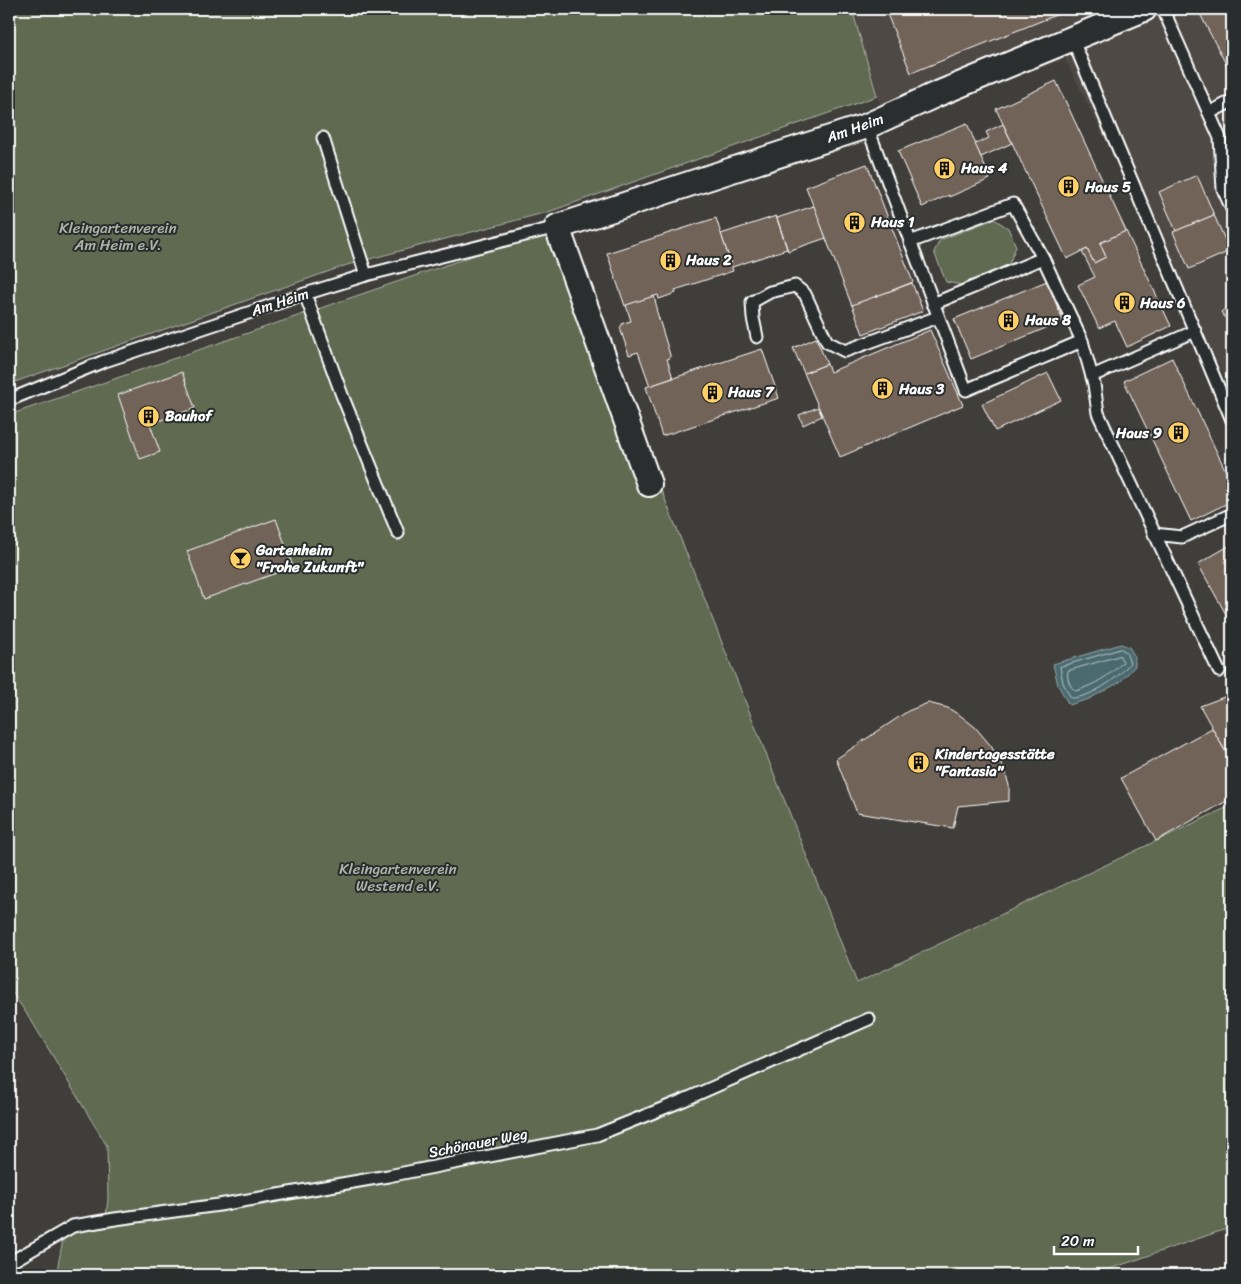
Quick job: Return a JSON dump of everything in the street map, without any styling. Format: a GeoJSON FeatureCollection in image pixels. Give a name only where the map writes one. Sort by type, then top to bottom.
{"type":"FeatureCollection","features":[{"type":"Feature","properties":{"kind":"street","name":"Am Heim"},"geometry":{"type":"LineString","coordinates":[[558,227],[867,126],[935,95],[1144,9]]}},
{"type":"Feature","properties":{"kind":"street"},"geometry":{"type":"LineString","coordinates":[[558,227],[649,484]]}},
{"type":"Feature","properties":{"kind":"lane"},"geometry":{"type":"LineString","coordinates":[[1162,9],[1220,138],[1223,189],[1232,209]]}},
{"type":"Feature","properties":{"kind":"lane"},"geometry":{"type":"LineString","coordinates":[[1072,38],[1232,420]]}},
{"type":"Feature","properties":{"kind":"lane"},"geometry":{"type":"LineString","coordinates":[[1209,113],[1232,101]]}},
{"type":"Feature","properties":{"kind":"lane"},"geometry":{"type":"LineString","coordinates":[[867,126],[966,390],[1082,341]]}},
{"type":"Feature","properties":{"kind":"lane"},"geometry":{"type":"LineString","coordinates":[[323,138],[366,276]]}},
{"type":"Feature","properties":{"kind":"lane"},"geometry":{"type":"LineString","coordinates":[[910,242],[1013,204],[1043,258],[1082,341],[1092,376],[1098,413],[1219,671]]}},
{"type":"Feature","properties":{"kind":"lane","name":"Am Heim"},"geometry":{"type":"LineString","coordinates":[[9,400],[102,362],[305,294],[366,276],[558,227]]}},
{"type":"Feature","properties":{"kind":"lane"},"geometry":{"type":"LineString","coordinates":[[934,304],[1043,258]]}},
{"type":"Feature","properties":{"kind":"lane"},"geometry":{"type":"LineString","coordinates":[[758,337],[753,318],[752,302],[770,292],[795,286],[805,294],[827,342],[845,351],[938,317]]}},
{"type":"Feature","properties":{"kind":"lane"},"geometry":{"type":"LineString","coordinates":[[305,294],[342,395],[398,533]]}},
{"type":"Feature","properties":{"kind":"lane"},"geometry":{"type":"LineString","coordinates":[[1092,376],[1195,331]]}},
{"type":"Feature","properties":{"kind":"lane"},"geometry":{"type":"LineString","coordinates":[[1154,534],[1182,537],[1232,514]]}},
{"type":"Feature","properties":{"kind":"lane","name":"Schönauer Weg"},"geometry":{"type":"LineString","coordinates":[[9,1264],[73,1226],[213,1206],[388,1176],[597,1135],[684,1100],[869,1019]]}},
{"type":"Feature","properties":{"kind":"shaded area"},"geometry":{"type":"Polygon","coordinates":[[[862,9],[1132,9],[1138,26],[1172,9],[1232,9],[1232,391],[1065,59],[888,124],[877,96],[852,13],[862,9]]]}},
{"type":"Feature","properties":{"kind":"green space","name":"Kleingartenverein Am Heim e.V."},"geometry":{"type":"Polygon","coordinates":[[[9,9],[862,9],[853,13],[877,96],[551,211],[347,265],[9,384],[9,9]]]}},
{"type":"Feature","properties":{"kind":"green space"},"geometry":{"type":"Polygon","coordinates":[[[994,219],[1008,228],[1016,246],[1009,264],[962,285],[946,282],[934,252],[940,240],[994,219]]]}},
{"type":"Feature","properties":{"kind":"green space","name":"Kleingartenverein Westend e.V."},"geometry":{"type":"Polygon","coordinates":[[[557,227],[857,983],[1232,805],[1232,1227],[1092,1275],[56,1275],[64,1235],[105,1225],[108,1199],[107,1146],[31,1020],[9,988],[9,415],[557,227]]]}},
{"type":"Feature","properties":{"kind":"water"},"geometry":{"type":"Polygon","coordinates":[[[1121,644],[1129,647],[1135,657],[1135,666],[1120,682],[1089,699],[1069,705],[1058,685],[1053,664],[1121,644]]]}},
{"type":"Feature","properties":{"kind":"building"},"geometry":{"type":"Polygon","coordinates":[[[885,9],[1071,9],[911,73],[885,9]]]}},
{"type":"Feature","properties":{"kind":"building"},"geometry":{"type":"Polygon","coordinates":[[[1210,9],[1232,9],[1232,66],[1228,68],[1200,14],[1210,9]]]}},
{"type":"Feature","properties":{"kind":"building","name":"Haus 5"},"geometry":{"type":"Polygon","coordinates":[[[1056,81],[1126,231],[1100,243],[1106,257],[1094,263],[1087,249],[1067,259],[996,109],[1056,81]]]}},
{"type":"Feature","properties":{"kind":"building","name":"Haus 4"},"geometry":{"type":"Polygon","coordinates":[[[967,123],[990,179],[922,207],[898,151],[967,123]]]}},
{"type":"Feature","properties":{"kind":"building"},"geometry":{"type":"Polygon","coordinates":[[[1003,124],[1012,143],[981,157],[975,144],[989,138],[986,132],[1003,124]]]}},
{"type":"Feature","properties":{"kind":"building","name":"Haus 1"},"geometry":{"type":"Polygon","coordinates":[[[867,164],[913,282],[852,306],[806,187],[867,164]]]}},
{"type":"Feature","properties":{"kind":"building"},"geometry":{"type":"Polygon","coordinates":[[[1197,175],[1214,215],[1176,231],[1159,192],[1197,175]]]}},
{"type":"Feature","properties":{"kind":"building"},"geometry":{"type":"Polygon","coordinates":[[[814,206],[826,238],[788,251],[777,218],[814,206]]]}},
{"type":"Feature","properties":{"kind":"building"},"geometry":{"type":"Polygon","coordinates":[[[1214,215],[1230,251],[1189,269],[1173,232],[1214,215]]]}},
{"type":"Feature","properties":{"kind":"building"},"geometry":{"type":"Polygon","coordinates":[[[776,216],[787,249],[732,267],[721,234],[776,216]]]}},
{"type":"Feature","properties":{"kind":"building","name":"Haus 2"},"geometry":{"type":"Polygon","coordinates":[[[716,218],[733,271],[675,290],[676,293],[659,299],[658,295],[625,306],[607,253],[716,218]]]}},
{"type":"Feature","properties":{"kind":"building","name":"Haus 6"},"geometry":{"type":"Polygon","coordinates":[[[1126,231],[1171,326],[1127,347],[1115,321],[1099,328],[1078,285],[1095,277],[1082,252],[1087,249],[1094,263],[1106,257],[1100,243],[1126,231]]]}},
{"type":"Feature","properties":{"kind":"building","name":"Haus 8"},"geometry":{"type":"Polygon","coordinates":[[[1047,281],[1063,321],[971,359],[954,319],[1047,281]]]}},
{"type":"Feature","properties":{"kind":"building"},"geometry":{"type":"Polygon","coordinates":[[[912,283],[923,311],[863,334],[852,305],[912,283]]]}},
{"type":"Feature","properties":{"kind":"building"},"geometry":{"type":"Polygon","coordinates":[[[654,296],[670,355],[670,358],[667,359],[673,378],[650,386],[638,352],[629,355],[620,328],[623,323],[631,321],[626,305],[654,296]]]}},
{"type":"Feature","properties":{"kind":"building"},"geometry":{"type":"Polygon","coordinates":[[[1232,303],[1232,327],[1221,312],[1232,303]]]}},
{"type":"Feature","properties":{"kind":"building","name":"Haus 3"},"geometry":{"type":"Polygon","coordinates":[[[930,330],[963,405],[840,457],[804,373],[827,364],[830,372],[930,330]]]}},
{"type":"Feature","properties":{"kind":"building"},"geometry":{"type":"Polygon","coordinates":[[[816,338],[827,364],[804,373],[793,348],[816,338]]]}},
{"type":"Feature","properties":{"kind":"building","name":"Haus 7"},"geometry":{"type":"Polygon","coordinates":[[[762,349],[779,398],[662,436],[646,387],[762,349]]]}},
{"type":"Feature","properties":{"kind":"building","name":"Haus 9"},"geometry":{"type":"Polygon","coordinates":[[[1172,358],[1232,484],[1232,501],[1191,521],[1124,381],[1172,358]]]}},
{"type":"Feature","properties":{"kind":"building","name":"Bauhof"},"geometry":{"type":"Polygon","coordinates":[[[182,372],[195,408],[150,424],[160,452],[140,459],[118,395],[182,372]]]}},
{"type":"Feature","properties":{"kind":"building"},"geometry":{"type":"Polygon","coordinates":[[[1048,373],[1061,400],[995,431],[982,404],[1048,373]]]}},
{"type":"Feature","properties":{"kind":"building"},"geometry":{"type":"Polygon","coordinates":[[[818,407],[822,416],[803,425],[799,415],[818,407]]]}},
{"type":"Feature","properties":{"kind":"building","name":"Gartenheim \"Frohe Zukunft\""},"geometry":{"type":"Polygon","coordinates":[[[276,519],[293,567],[204,599],[187,551],[276,519]]]}},
{"type":"Feature","properties":{"kind":"building"},"geometry":{"type":"Polygon","coordinates":[[[1232,544],[1232,625],[1198,564],[1232,544]]]}},
{"type":"Feature","properties":{"kind":"building"},"geometry":{"type":"Polygon","coordinates":[[[1232,694],[1232,763],[1200,706],[1232,694]]]}},
{"type":"Feature","properties":{"kind":"building","name":"Kindertagesstätte \"Fantasia\""},"geometry":{"type":"Polygon","coordinates":[[[928,703],[948,708],[961,716],[975,727],[991,746],[1003,766],[1009,785],[1009,801],[958,806],[953,828],[857,813],[836,759],[908,711],[928,703]]]}},
{"type":"Feature","properties":{"kind":"building"},"geometry":{"type":"Polygon","coordinates":[[[1212,728],[1232,763],[1232,798],[1156,841],[1121,778],[1212,728]]]}},
{"type":"Feature","properties":{"kind":"place","name":"Haus 4"},"geometry":{"type":"Point","coordinates":[945,168]}},
{"type":"Feature","properties":{"kind":"place","name":"Haus 5"},"geometry":{"type":"Point","coordinates":[1069,187]}},
{"type":"Feature","properties":{"kind":"place","name":"Haus 1"},"geometry":{"type":"Point","coordinates":[855,222]}},
{"type":"Feature","properties":{"kind":"place","name":"Haus 2"},"geometry":{"type":"Point","coordinates":[670,260]}},
{"type":"Feature","properties":{"kind":"place","name":"Haus 6"},"geometry":{"type":"Point","coordinates":[1124,303]}},
{"type":"Feature","properties":{"kind":"place","name":"Haus 8"},"geometry":{"type":"Point","coordinates":[1009,320]}},
{"type":"Feature","properties":{"kind":"place","name":"Haus 3"},"geometry":{"type":"Point","coordinates":[883,389]}},
{"type":"Feature","properties":{"kind":"place","name":"Haus 7"},"geometry":{"type":"Point","coordinates":[712,392]}},
{"type":"Feature","properties":{"kind":"place","name":"Bauhof"},"geometry":{"type":"Point","coordinates":[149,416]}},
{"type":"Feature","properties":{"kind":"place","name":"Haus 9"},"geometry":{"type":"Point","coordinates":[1178,433]}},
{"type":"Feature","properties":{"kind":"place","name":"Gartenheim \"Frohe Zukunft\""},"geometry":{"type":"Point","coordinates":[240,559]}},
{"type":"Feature","properties":{"kind":"place","name":"Kindertagesstätte \"Fantasia\""},"geometry":{"type":"Point","coordinates":[919,763]}}]}
